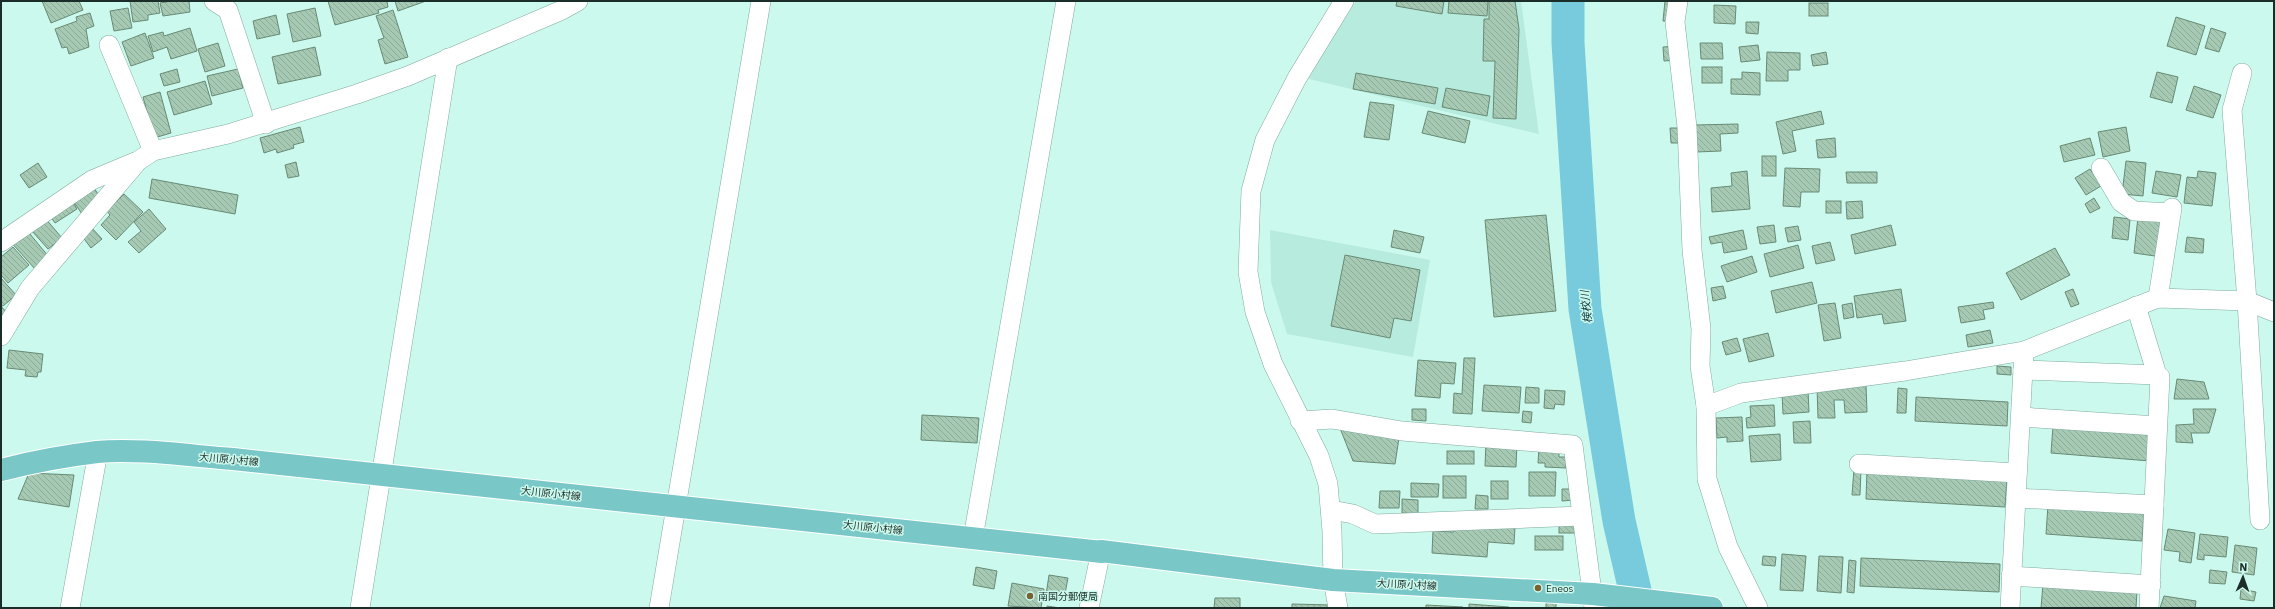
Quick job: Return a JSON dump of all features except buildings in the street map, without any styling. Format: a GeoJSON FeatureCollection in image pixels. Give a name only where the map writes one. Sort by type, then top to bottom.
{"type":"FeatureCollection","features":[{"type":"Feature","properties":{"kind":"main road","name":"大川原小村線"},"geometry":{"type":"LineString","coordinates":[[1,470],[33,462],[98,452],[151,452],[226,458],[1102,552],[1333,580],[1593,601],[1712,608]]}},
{"type":"Feature","properties":{"kind":"street"},"geometry":{"type":"LineString","coordinates":[[659,608],[760,1]]}},
{"type":"Feature","properties":{"kind":"street"},"geometry":{"type":"LineString","coordinates":[[973,538],[1066,1]]}},
{"type":"Feature","properties":{"kind":"street"},"geometry":{"type":"LineString","coordinates":[[1338,608],[1333,580],[1331,510],[1328,484],[1319,456],[1300,421],[1273,364],[1255,312],[1248,272],[1251,190],[1265,140],[1297,78],[1344,1]]}},
{"type":"Feature","properties":{"kind":"street"},"geometry":{"type":"LineString","coordinates":[[1678,1],[1675,22],[1687,127],[1692,250],[1701,329],[1700,366],[1706,406],[1707,479],[1728,547],[1758,608]]}},
{"type":"Feature","properties":{"kind":"street"},"geometry":{"type":"LineString","coordinates":[[224,4],[266,124]]}},
{"type":"Feature","properties":{"kind":"street"},"geometry":{"type":"LineString","coordinates":[[1,242],[92,180],[145,156],[266,124],[358,94],[448,58],[566,4]]}},
{"type":"Feature","properties":{"kind":"street"},"geometry":{"type":"LineString","coordinates":[[109,45],[145,156]]}},
{"type":"Feature","properties":{"kind":"street"},"geometry":{"type":"LineString","coordinates":[[360,608],[383,474],[448,58]]}},
{"type":"Feature","properties":{"kind":"street"},"geometry":{"type":"LineString","coordinates":[[2242,73],[2232,110],[2247,301],[2260,520]]}},
{"type":"Feature","properties":{"kind":"street"},"geometry":{"type":"LineString","coordinates":[[1,336],[30,288],[145,156]]}},
{"type":"Feature","properties":{"kind":"street"},"geometry":{"type":"LineString","coordinates":[[2101,168],[2121,202],[2134,211],[2171,211],[2158,298]]}},
{"type":"Feature","properties":{"kind":"street"},"geometry":{"type":"LineString","coordinates":[[1706,406],[1741,393],[1905,371],[2024,351],[2158,298],[2247,301],[2274,312]]}},
{"type":"Feature","properties":{"kind":"street"},"geometry":{"type":"LineString","coordinates":[[2136,306],[2157,375],[2160,377],[2149,608]]}},
{"type":"Feature","properties":{"kind":"street"},"geometry":{"type":"LineString","coordinates":[[2010,608],[2024,351]]}},
{"type":"Feature","properties":{"kind":"street"},"geometry":{"type":"LineString","coordinates":[[2023,370],[2157,375]]}},
{"type":"Feature","properties":{"kind":"street"},"geometry":{"type":"LineString","coordinates":[[2021,417],[2157,426]]}},
{"type":"Feature","properties":{"kind":"street"},"geometry":{"type":"LineString","coordinates":[[1300,421],[1332,419],[1402,431],[1573,445],[1593,601]]}},
{"type":"Feature","properties":{"kind":"street"},"geometry":{"type":"LineString","coordinates":[[70,608],[98,452]]}},
{"type":"Feature","properties":{"kind":"street"},"geometry":{"type":"LineString","coordinates":[[1859,464],[2017,473]]}},
{"type":"Feature","properties":{"kind":"street"},"geometry":{"type":"LineString","coordinates":[[2016,498],[2154,506]]}},
{"type":"Feature","properties":{"kind":"street"},"geometry":{"type":"LineString","coordinates":[[1331,510],[1353,514],[1375,524],[1581,516]]}},
{"type":"Feature","properties":{"kind":"street"},"geometry":{"type":"LineString","coordinates":[[1089,608],[1102,552]]}},
{"type":"Feature","properties":{"kind":"street"},"geometry":{"type":"LineString","coordinates":[[2011,576],[2151,585]]}},
{"type":"Feature","properties":{"kind":"shaded area"},"geometry":{"type":"Polygon","coordinates":[[[1356,1],[1521,1],[1539,134],[1305,78],[1356,1]]]}},
{"type":"Feature","properties":{"kind":"shaded area"},"geometry":{"type":"Polygon","coordinates":[[[1270,230],[1430,260],[1413,357],[1287,334],[1271,282],[1270,230]]]}},
{"type":"Feature","properties":{"kind":"waterway","name":"検校川"},"geometry":{"type":"LineString","coordinates":[[1568,1],[1568,43],[1585,309],[1619,521],[1639,608]]}},
{"type":"Feature","properties":{"kind":"place","name":"Eneos"},"geometry":{"type":"Point","coordinates":[1538,588]}},
{"type":"Feature","properties":{"kind":"place","name":"南国分郵便局"},"geometry":{"type":"Point","coordinates":[1030,596]}}]}
